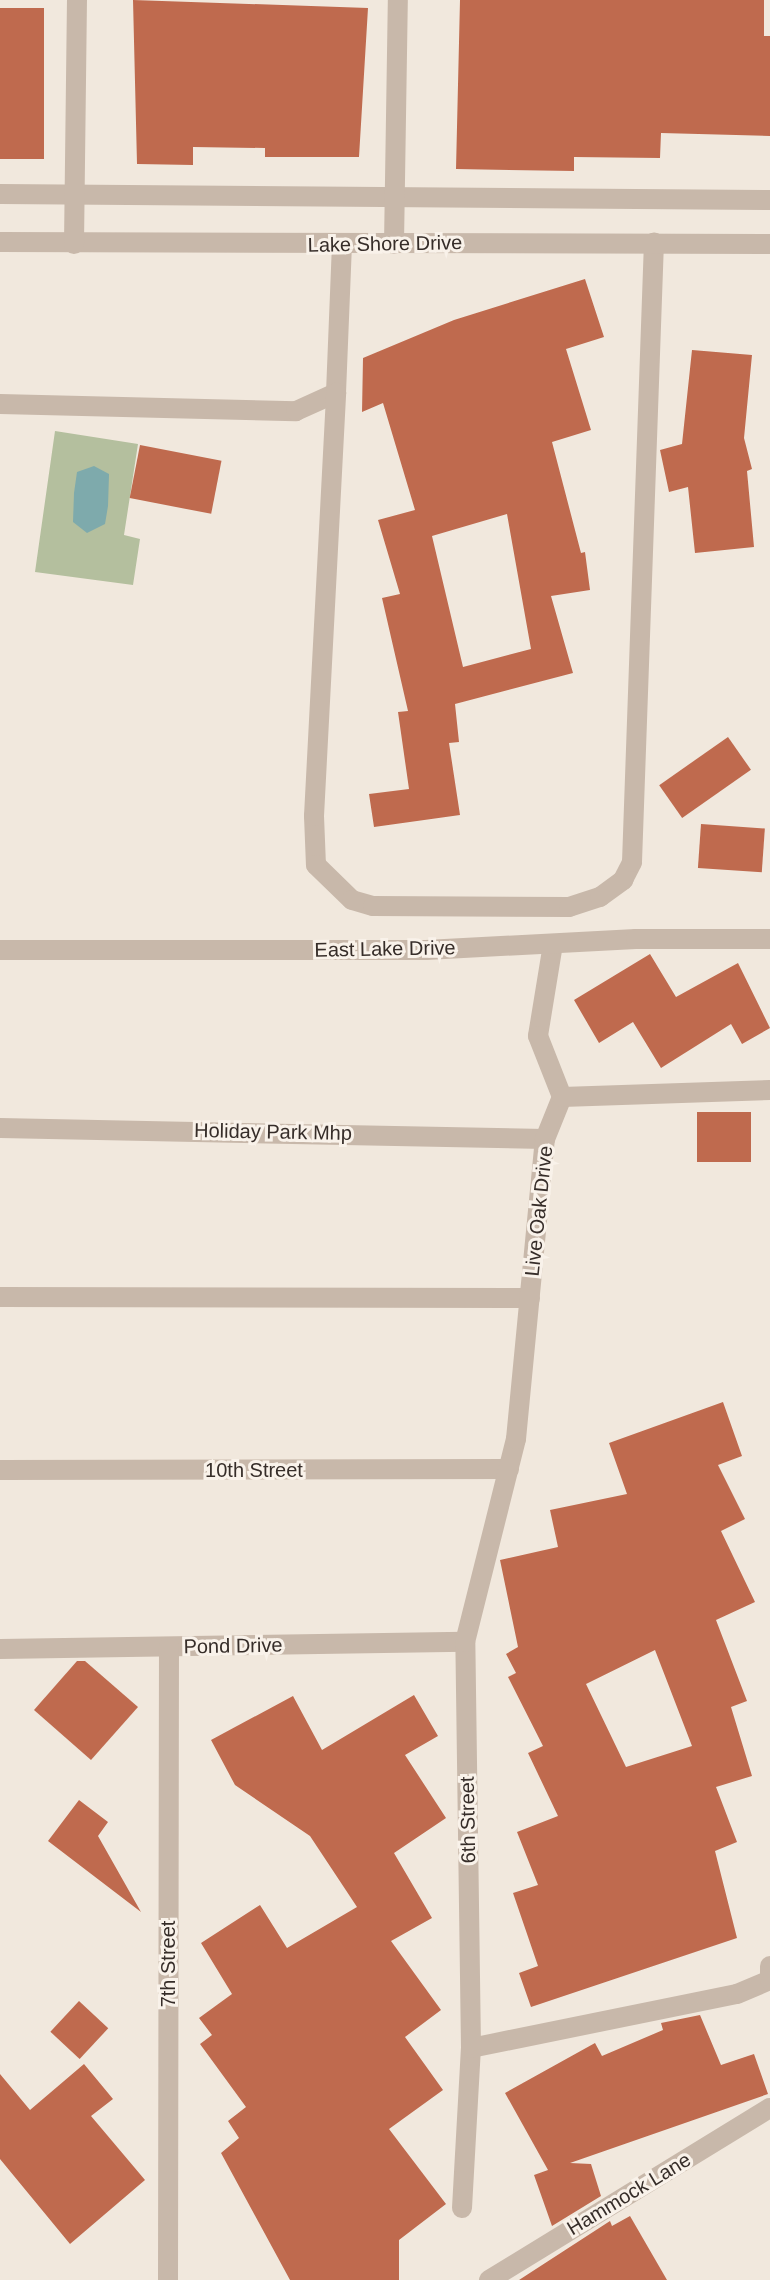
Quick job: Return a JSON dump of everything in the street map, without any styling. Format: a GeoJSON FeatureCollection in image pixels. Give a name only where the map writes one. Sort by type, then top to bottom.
{"type":"FeatureCollection","features":[{"type":"Feature","properties":{"kind":"street"},"geometry":{"type":"LineString","coordinates":[[74,244],[77,0]]}},
{"type":"Feature","properties":{"kind":"street"},"geometry":{"type":"LineString","coordinates":[[394,244],[398,0]]}},
{"type":"Feature","properties":{"kind":"street"},"geometry":{"type":"LineString","coordinates":[[0,194],[770,200]]}},
{"type":"Feature","properties":{"kind":"street","name":"Lake Shore Drive"},"geometry":{"type":"LineString","coordinates":[[0,242],[770,244]]}},
{"type":"Feature","properties":{"kind":"street"},"geometry":{"type":"LineString","coordinates":[[342,245],[314,816],[316,865],[352,900],[373,906],[569,907],[600,897],[623,880],[632,862],[654,242]]}},
{"type":"Feature","properties":{"kind":"street"},"geometry":{"type":"LineString","coordinates":[[0,404],[296,411],[336,393]]}},
{"type":"Feature","properties":{"kind":"street","name":"East Lake Drive"},"geometry":{"type":"LineString","coordinates":[[0,950],[426,950],[770,939]]}},
{"type":"Feature","properties":{"kind":"street"},"geometry":{"type":"LineString","coordinates":[[553,944],[538,1036],[562,1097],[770,1090]]}},
{"type":"Feature","properties":{"kind":"street","name":"Live Oak Drive"},"geometry":{"type":"LineString","coordinates":[[516,1439],[545,1139],[562,1097]]}},
{"type":"Feature","properties":{"kind":"street","name":"Holiday Park Mhp"},"geometry":{"type":"LineString","coordinates":[[0,1128],[545,1139]]}},
{"type":"Feature","properties":{"kind":"street"},"geometry":{"type":"LineString","coordinates":[[0,1297],[530,1298]]}},
{"type":"Feature","properties":{"kind":"street","name":"6th Street"},"geometry":{"type":"LineString","coordinates":[[462,2208],[471,2048],[465,1642],[516,1439]]}},
{"type":"Feature","properties":{"kind":"street","name":"10th Street"},"geometry":{"type":"LineString","coordinates":[[0,1470],[509,1469]]}},
{"type":"Feature","properties":{"kind":"street","name":"Pond Drive"},"geometry":{"type":"LineString","coordinates":[[0,1649],[465,1642]]}},
{"type":"Feature","properties":{"kind":"street","name":"7th Street"},"geometry":{"type":"LineString","coordinates":[[168,2280],[169,1647]]}},
{"type":"Feature","properties":{"kind":"street"},"geometry":{"type":"LineString","coordinates":[[471,2048],[737,1994],[770,1980],[770,1966]]}},
{"type":"Feature","properties":{"kind":"street","name":"Hammock Lane"},"geometry":{"type":"LineString","coordinates":[[489,2280],[770,2108]]}},
{"type":"Feature","properties":{"kind":"green space"},"geometry":{"type":"Polygon","coordinates":[[[55,431],[138,444],[124,535],[140,539],[133,585],[35,572],[55,431]]]}},
{"type":"Feature","properties":{"kind":"water"},"geometry":{"type":"Polygon","coordinates":[[[94,466],[109,474],[108,506],[105,524],[87,533],[73,522],[74,493],[77,472],[94,466]]]}},
{"type":"Feature","properties":{"kind":"building"},"geometry":{"type":"Polygon","coordinates":[[[133,0],[368,8],[359,157],[265,157],[265,148],[193,147],[193,165],[137,164],[133,0]]]}},
{"type":"Feature","properties":{"kind":"building"},"geometry":{"type":"Polygon","coordinates":[[[460,0],[764,0],[764,36],[770,36],[770,136],[661,133],[660,158],[574,157],[574,171],[456,169],[460,0]]]}},
{"type":"Feature","properties":{"kind":"building"},"geometry":{"type":"Polygon","coordinates":[[[0,8],[44,8],[44,159],[0,159],[0,8]]]}},
{"type":"Feature","properties":{"kind":"building"},"geometry":{"type":"Polygon","coordinates":[[[585,279],[604,337],[566,349],[591,430],[552,442],[581,553],[585,552],[590,590],[551,596],[573,673],[455,704],[459,742],[449,743],[460,815],[374,827],[369,794],[409,789],[398,712],[408,711],[382,598],[400,594],[378,520],[415,510],[383,403],[362,412],[363,358],[454,320],[585,279]],[[507,514],[432,536],[463,667],[531,649],[507,514]]]}},
{"type":"Feature","properties":{"kind":"building"},"geometry":{"type":"Polygon","coordinates":[[[692,350],[752,355],[744,438],[752,469],[747,471],[754,547],[695,553],[688,487],[669,492],[660,450],[682,444],[692,350]]]}},
{"type":"Feature","properties":{"kind":"building"},"geometry":{"type":"Polygon","coordinates":[[[140,445],[221,461],[211,514],[130,498],[140,445]]]}},
{"type":"Feature","properties":{"kind":"building"},"geometry":{"type":"Polygon","coordinates":[[[728,737],[751,770],[682,818],[659,785],[728,737]]]}},
{"type":"Feature","properties":{"kind":"building"},"geometry":{"type":"Polygon","coordinates":[[[701,824],[765,828],[762,872],[698,868],[701,824]]]}},
{"type":"Feature","properties":{"kind":"building"},"geometry":{"type":"Polygon","coordinates":[[[650,954],[676,997],[738,963],[770,1028],[742,1044],[731,1024],[661,1068],[633,1022],[599,1043],[574,1000],[650,954]]]}},
{"type":"Feature","properties":{"kind":"building"},"geometry":{"type":"Polygon","coordinates":[[[697,1112],[751,1112],[751,1162],[697,1162],[697,1112]]]}},
{"type":"Feature","properties":{"kind":"building"},"geometry":{"type":"Polygon","coordinates":[[[723,1402],[742,1456],[718,1465],[745,1519],[721,1531],[755,1602],[716,1620],[747,1701],[731,1707],[752,1776],[716,1787],[737,1842],[715,1851],[737,1938],[531,2007],[519,1973],[538,1966],[513,1893],[538,1885],[517,1832],[558,1816],[528,1753],[543,1746],[508,1677],[516,1673],[506,1654],[518,1647],[500,1560],[558,1547],[550,1510],[627,1494],[609,1443],[723,1402]],[[655,1650],[586,1684],[626,1767],[692,1746],[655,1650]]]}},
{"type":"Feature","properties":{"kind":"building"},"geometry":{"type":"Polygon","coordinates":[[[77,1661],[85,1661],[138,1707],[91,1760],[34,1710],[77,1661]]]}},
{"type":"Feature","properties":{"kind":"building"},"geometry":{"type":"Polygon","coordinates":[[[414,1695],[438,1736],[405,1755],[446,1818],[394,1853],[432,1918],[391,1941],[441,2010],[405,2037],[443,2090],[389,2129],[446,2204],[399,2240],[399,2280],[290,2280],[221,2153],[239,2138],[228,2121],[246,2107],[200,2044],[212,2035],[199,2018],[232,1994],[201,1943],[260,1905],[287,1948],[357,1907],[310,1836],[235,1785],[211,1740],[293,1696],[322,1750],[414,1695]]]}},
{"type":"Feature","properties":{"kind":"building"},"geometry":{"type":"Polygon","coordinates":[[[79,1800],[108,1822],[98,1836],[141,1912],[48,1841],[79,1800]]]}},
{"type":"Feature","properties":{"kind":"building"},"geometry":{"type":"Polygon","coordinates":[[[79,2001],[108,2028],[80,2059],[50,2032],[79,2001]]]}},
{"type":"Feature","properties":{"kind":"building"},"geometry":{"type":"Polygon","coordinates":[[[700,2015],[721,2065],[754,2054],[768,2094],[570,2163],[591,2164],[601,2196],[552,2226],[534,2175],[548,2170],[505,2093],[595,2043],[602,2056],[663,2030],[661,2023],[700,2015]]]}},
{"type":"Feature","properties":{"kind":"building"},"geometry":{"type":"Polygon","coordinates":[[[84,2064],[113,2099],[91,2116],[145,2180],[70,2244],[0,2159],[0,2074],[30,2110],[84,2064]]]}},
{"type":"Feature","properties":{"kind":"building"},"geometry":{"type":"Polygon","coordinates":[[[630,2216],[667,2280],[519,2280],[610,2221],[612,2226],[630,2216]]]}}]}
